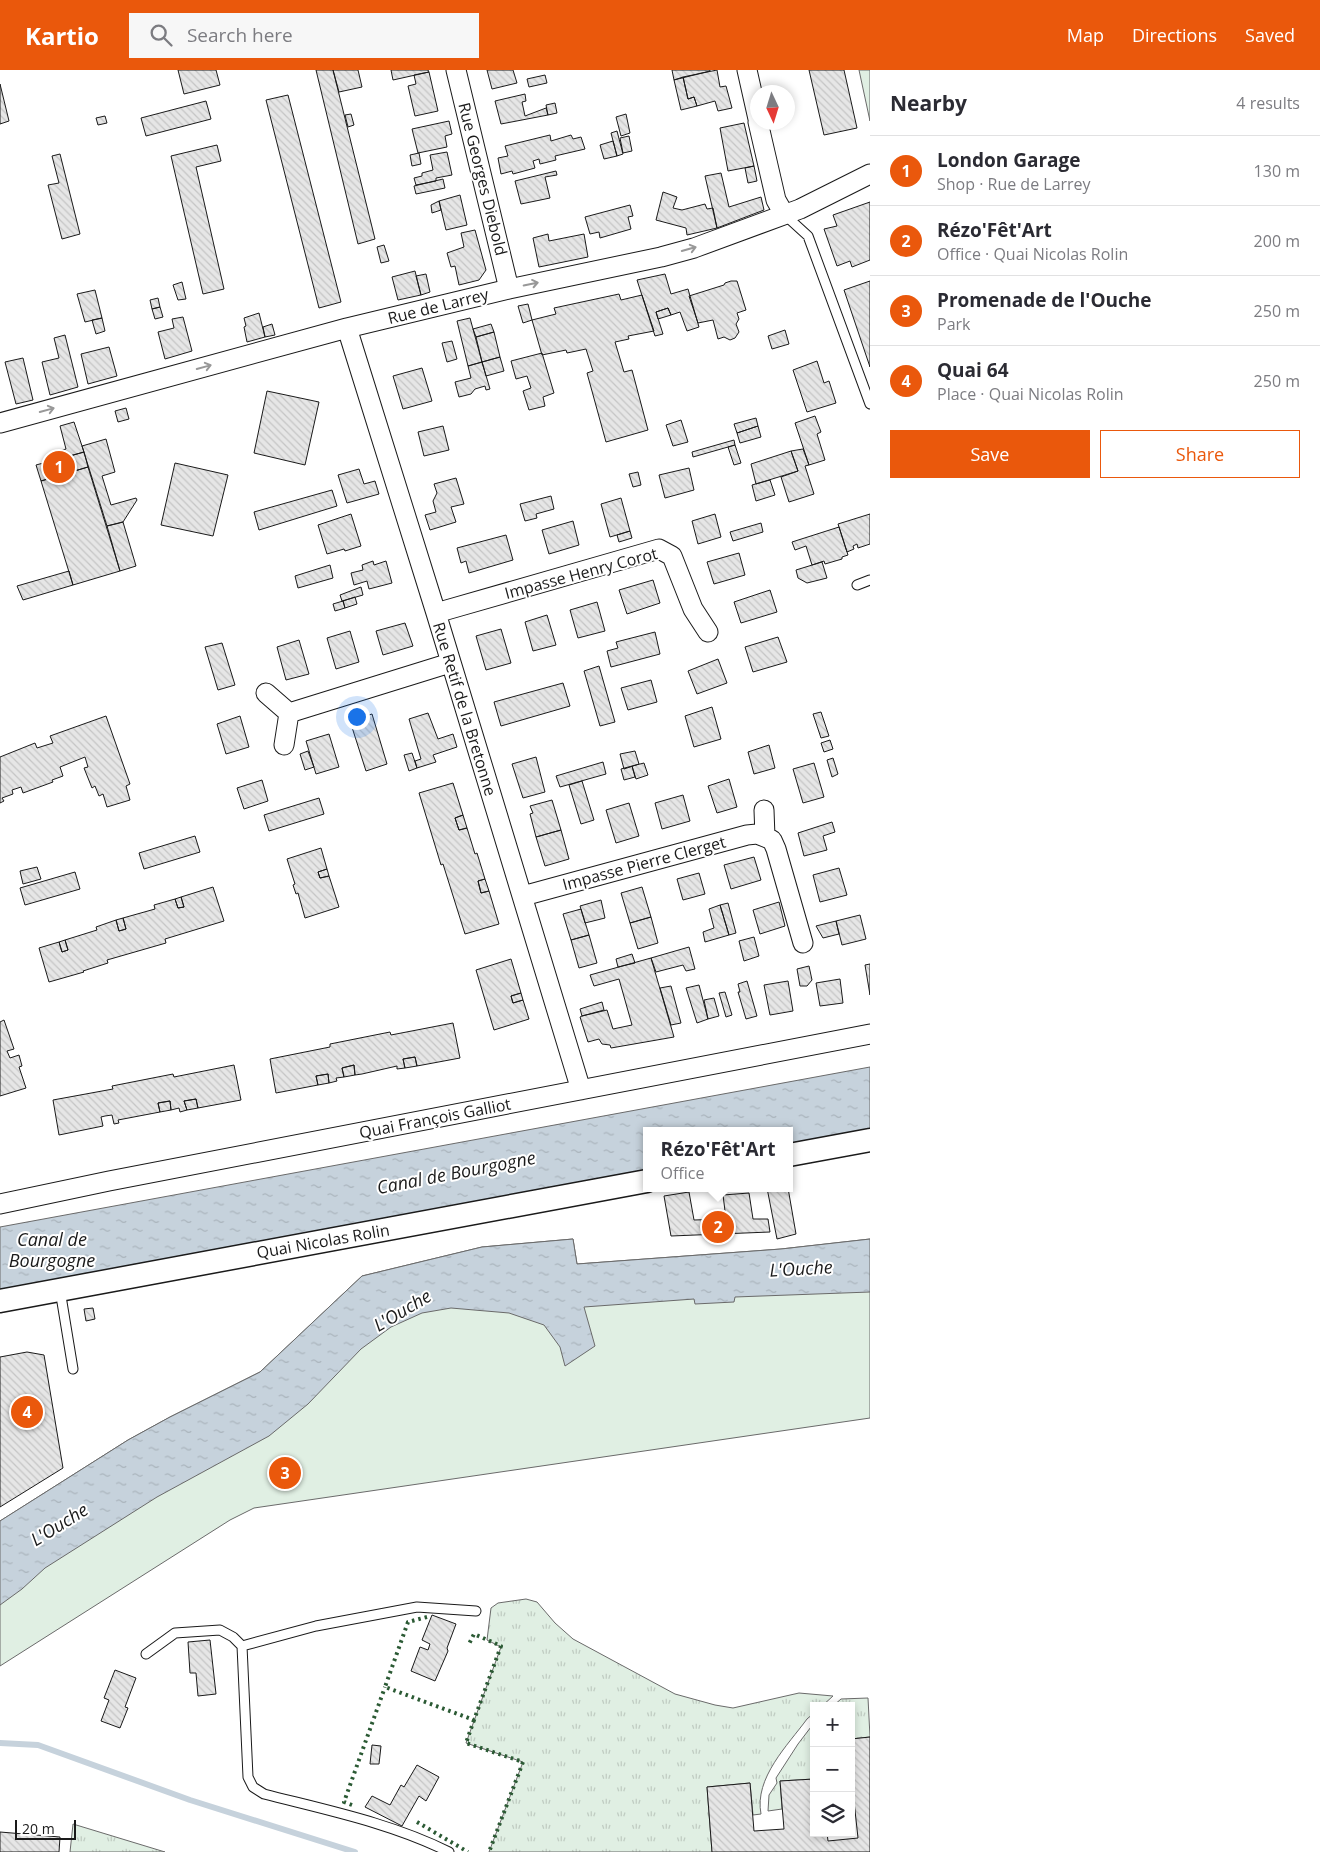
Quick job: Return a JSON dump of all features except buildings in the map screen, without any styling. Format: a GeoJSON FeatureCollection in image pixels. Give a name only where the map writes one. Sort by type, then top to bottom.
{"type":"FeatureCollection","features":[{"type":"Feature","properties":{"kind":"street","name":"Rue Georges Diebold"},"geometry":{"type":"LineString","coordinates":[[456,70],[509,289]]}},
{"type":"Feature","properties":{"kind":"street"},"geometry":{"type":"LineString","coordinates":[[747,70],[750,85]]}},
{"type":"Feature","properties":{"kind":"street"},"geometry":{"type":"LineString","coordinates":[[760,130],[776,200],[784,214]]}},
{"type":"Feature","properties":{"kind":"street","name":"Rue de Larrey"},"geometry":{"type":"LineString","coordinates":[[0,423],[347,328],[509,289],[694,248],[820,200],[870,174]]}},
{"type":"Feature","properties":{"kind":"street","name":"Rue Retif de la Bretonne"},"geometry":{"type":"LineString","coordinates":[[347,328],[523,896],[581,1090]]}},
{"type":"Feature","properties":{"kind":"street","name":"Impasse Henry Corot"},"geometry":{"type":"LineString","coordinates":[[436,613],[658,549],[672,556],[693,609],[708,632]]}},
{"type":"Feature","properties":{"kind":"street"},"geometry":{"type":"LineString","coordinates":[[289,713],[450,663]]}},
{"type":"Feature","properties":{"kind":"street"},"geometry":{"type":"LineString","coordinates":[[266,693],[289,713]]}},
{"type":"Feature","properties":{"kind":"street"},"geometry":{"type":"LineString","coordinates":[[284,745],[289,713]]}},
{"type":"Feature","properties":{"kind":"street"},"geometry":{"type":"LineString","coordinates":[[764,810],[765,836],[772,840],[776,848],[802,943]]}},
{"type":"Feature","properties":{"kind":"street","name":"Impasse Pierre Clerget"},"geometry":{"type":"LineString","coordinates":[[523,896],[747,835],[757,834],[765,836]]}},
{"type":"Feature","properties":{"kind":"street","name":"Quai François Galliot"},"geometry":{"type":"LineString","coordinates":[[0,1204],[109,1181],[870,1034]]}},
{"type":"Feature","properties":{"kind":"street"},"geometry":{"type":"LineString","coordinates":[[793,1154],[870,1140]]}},
{"type":"Feature","properties":{"kind":"street","name":"Quai Nicolas Rolin"},"geometry":{"type":"LineString","coordinates":[[0,1301],[643,1182]]}},
{"type":"Feature","properties":{"kind":"lane"},"geometry":{"type":"LineString","coordinates":[[784,214],[808,236],[870,404]]}},
{"type":"Feature","properties":{"kind":"lane"},"geometry":{"type":"LineString","coordinates":[[857,585],[870,580]]}},
{"type":"Feature","properties":{"kind":"lane"},"geometry":{"type":"LineString","coordinates":[[60,1289],[73,1369]]}},
{"type":"Feature","properties":{"kind":"lane"},"geometry":{"type":"LineString","coordinates":[[242,1646],[316,1626],[417,1607],[476,1611]]}},
{"type":"Feature","properties":{"kind":"lane"},"geometry":{"type":"LineString","coordinates":[[146,1654],[175,1633],[220,1630],[233,1636],[242,1646],[248,1777],[252,1787],[264,1794],[357,1818],[413,1836],[449,1852]]}},
{"type":"Feature","properties":{"kind":"green space"},"geometry":{"type":"Polygon","coordinates":[[[859,70],[870,70],[870,121],[859,70]]]}},
{"type":"Feature","properties":{"kind":"green space"},"geometry":{"type":"Polygon","coordinates":[[[573,1239],[577,1264],[781,1249],[870,1239],[870,1418],[254,1508],[230,1520],[0,1666],[0,1521],[128,1440],[260,1372],[362,1276],[482,1247],[573,1239]]]}},
{"type":"Feature","properties":{"kind":"green space"},"geometry":{"type":"Polygon","coordinates":[[[526,1599],[537,1602],[555,1623],[573,1639],[675,1694],[733,1708],[799,1693],[833,1696],[826,1702],[810,1702],[810,1716],[782,1751],[767,1775],[760,1801],[761,1814],[753,1815],[750,1783],[707,1787],[712,1852],[489,1852],[523,1762],[466,1743],[501,1647],[487,1640],[491,1608],[498,1603],[526,1599]]]}},
{"type":"Feature","properties":{"kind":"green space"},"geometry":{"type":"Polygon","coordinates":[[[868,1698],[870,1737],[855,1739],[855,1702],[838,1702],[841,1699],[868,1698]]]}},
{"type":"Feature","properties":{"kind":"green space"},"geometry":{"type":"Polygon","coordinates":[[[810,1728],[810,1779],[780,1781],[782,1809],[768,1811],[769,1795],[777,1783],[776,1778],[810,1728]]]}},
{"type":"Feature","properties":{"kind":"green space"},"geometry":{"type":"Polygon","coordinates":[[[73,1824],[165,1852],[70,1852],[73,1824]]]}},
{"type":"Feature","properties":{"kind":"water","name":"Canal de Bourgogne"},"geometry":{"type":"Polygon","coordinates":[[[870,1067],[870,1129],[793,1143],[793,1127],[643,1127],[643,1171],[0,1290],[0,1227],[870,1067]]]}},
{"type":"Feature","properties":{"kind":"water","name":"L'Ouche"},"geometry":{"type":"Polygon","coordinates":[[[573,1239],[577,1264],[781,1249],[870,1239],[870,1292],[735,1297],[734,1302],[695,1304],[694,1299],[584,1307],[595,1346],[565,1366],[560,1347],[544,1325],[509,1313],[451,1308],[422,1313],[391,1327],[361,1349],[308,1404],[269,1436],[157,1497],[45,1568],[22,1589],[0,1605],[0,1521],[128,1440],[260,1372],[362,1276],[482,1247],[573,1239]]]}},
{"type":"Feature","properties":{"kind":"waterway"},"geometry":{"type":"LineString","coordinates":[[0,1743],[38,1745],[190,1800],[355,1852]]}},
{"type":"Feature","properties":{"kind":"hedge"},"geometry":{"type":"LineString","coordinates":[[427,1617],[408,1622],[385,1687],[474,1720],[501,1646],[474,1634],[469,1644]]}},
{"type":"Feature","properties":{"kind":"hedge"},"geometry":{"type":"LineString","coordinates":[[352,1805],[344,1802],[385,1687]]}},
{"type":"Feature","properties":{"kind":"hedge"},"geometry":{"type":"LineString","coordinates":[[474,1720],[466,1743],[523,1762],[489,1852]]}},
{"type":"Feature","properties":{"kind":"hedge"},"geometry":{"type":"LineString","coordinates":[[417,1822],[468,1852]]}},
{"type":"Feature","properties":{"kind":"place","name":"London Garage"},"geometry":{"type":"Point","coordinates":[59,467]}},
{"type":"Feature","properties":{"kind":"place","name":"Rézo'Fêt'Art"},"geometry":{"type":"Point","coordinates":[718,1227]}},
{"type":"Feature","properties":{"kind":"place","name":"Quai 64"},"geometry":{"type":"Point","coordinates":[27,1412]}},
{"type":"Feature","properties":{"kind":"place","name":"Promenade de l'Ouche"},"geometry":{"type":"Point","coordinates":[285,1473]}}]}
